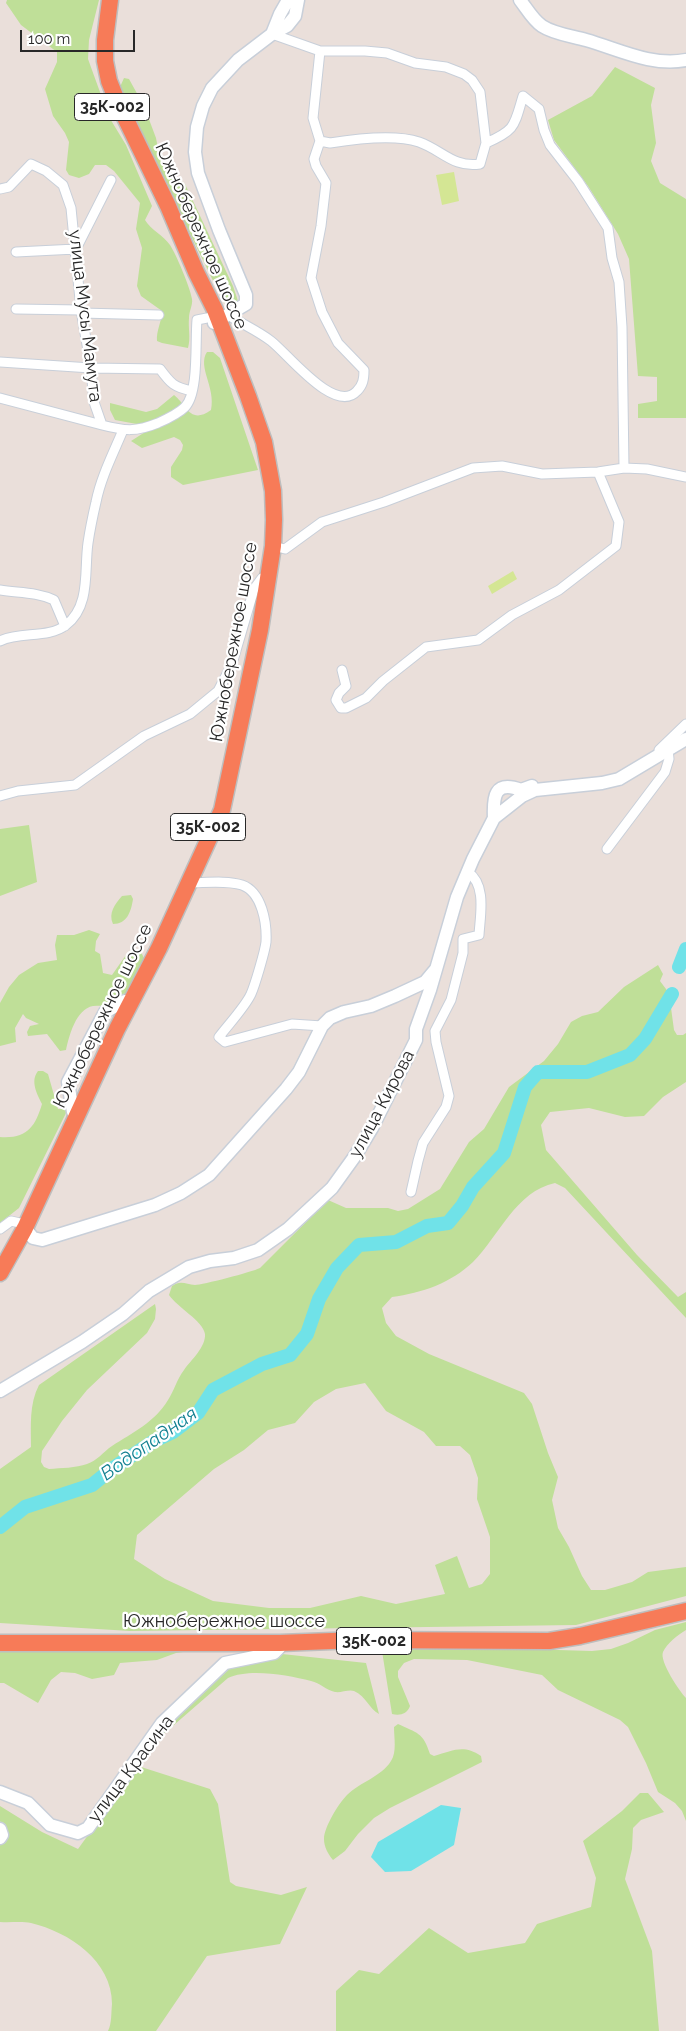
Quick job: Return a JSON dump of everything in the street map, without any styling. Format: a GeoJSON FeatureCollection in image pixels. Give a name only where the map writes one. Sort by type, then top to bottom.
{"type":"FeatureCollection","features":[{"type":"Feature","properties":{"kind":"highway","name":"Южнобережное шоссе"},"geometry":{"type":"LineString","coordinates":[[0,1263],[216,810],[255,621],[269,518],[266,481],[256,433],[218,319],[109,102],[102,82],[97,62],[97,41],[103,0]]}},
{"type":"Feature","properties":{"kind":"highway","name":"Южнобережное шоссе"},"geometry":{"type":"LineString","coordinates":[[0,1274],[19,1224],[159,948],[222,810],[260,630],[280,549],[274,520],[273,491],[264,442],[218,319],[168,206],[109,81],[105,61],[105,40],[110,0]]}},
{"type":"Feature","properties":{"kind":"highway","name":"Южнобережное шоссе"},"geometry":{"type":"LineString","coordinates":[[1,1642],[36,1637],[358,1640],[551,1633],[582,1628],[686,1603]]}},
{"type":"Feature","properties":{"kind":"highway","name":"Южнобережное шоссе"},"geometry":{"type":"LineString","coordinates":[[469,1636],[549,1641],[580,1636],[686,1611]]}},
{"type":"Feature","properties":{"kind":"highway","name":"Южнобережное шоссе"},"geometry":{"type":"LineString","coordinates":[[1,1642],[281,1639]]}},
{"type":"Feature","properties":{"kind":"main road"},"geometry":{"type":"LineString","coordinates":[[272,34],[288,0]]}},
{"type":"Feature","properties":{"kind":"main road"},"geometry":{"type":"LineString","coordinates":[[218,319],[246,304],[246,295],[198,173],[195,152],[197,127],[203,106],[212,88],[238,60],[272,34],[287,26],[295,16],[298,0]]}},
{"type":"Feature","properties":{"kind":"main road"},"geometry":{"type":"LineString","coordinates":[[520,0],[535,20],[543,27],[623,54],[654,60],[684,60]]}},
{"type":"Feature","properties":{"kind":"main road"},"geometry":{"type":"LineString","coordinates":[[494,818],[496,793],[506,787],[511,786],[521,793],[533,786],[617,775],[686,739]]}},
{"type":"Feature","properties":{"kind":"main road","name":"улица Кирова"},"geometry":{"type":"LineString","coordinates":[[0,1391],[82,1342],[124,1314],[149,1291],[189,1268],[210,1261],[234,1258],[258,1250],[288,1229],[332,1188],[372,1128],[416,1040],[416,1029],[437,968],[457,898],[468,872],[494,818],[521,793]]}},
{"type":"Feature","properties":{"kind":"main road"},"geometry":{"type":"LineString","coordinates":[[19,1224],[33,1238],[42,1240],[155,1205],[181,1193],[209,1175],[286,1090],[299,1072],[322,1026],[330,1018],[344,1012],[371,1006],[396,996],[425,982],[437,968]]}},
{"type":"Feature","properties":{"kind":"main road"},"geometry":{"type":"LineString","coordinates":[[396,996],[414,992],[420,994],[422,999],[416,1029]]}},
{"type":"Feature","properties":{"kind":"main road","name":"улица Красина"},"geometry":{"type":"LineString","coordinates":[[0,1792],[28,1803],[50,1825],[78,1832],[88,1828],[162,1723],[225,1664],[274,1653],[280,1647],[281,1639]]}},
{"type":"Feature","properties":{"kind":"main road"},"geometry":{"type":"LineString","coordinates":[[0,1829],[2,1835],[0,1838]]}},
{"type":"Feature","properties":{"kind":"street"},"geometry":{"type":"LineString","coordinates":[[287,26],[290,39]]}},
{"type":"Feature","properties":{"kind":"street"},"geometry":{"type":"LineString","coordinates":[[272,34],[320,51],[365,50],[387,53],[415,63],[446,66],[472,80],[480,92],[486,143],[480,164],[468,166],[456,162],[419,142],[398,138],[330,143],[320,141]]}},
{"type":"Feature","properties":{"kind":"street"},"geometry":{"type":"LineString","coordinates":[[218,319],[271,341],[329,393],[346,397],[354,395],[364,380],[364,370],[338,343],[322,312],[311,278],[321,226],[326,183],[314,159],[320,141],[313,118],[320,51]]}},
{"type":"Feature","properties":{"kind":"street"},"geometry":{"type":"LineString","coordinates":[[486,143],[507,134],[514,125],[522,96],[539,109],[550,145],[578,181],[608,228],[612,258],[619,282],[622,327],[624,468]]}},
{"type":"Feature","properties":{"kind":"street","name":"улица Мусы Мамута"},"geometry":{"type":"LineString","coordinates":[[0,189],[9,188],[31,164],[46,171],[63,185],[71,208],[81,311],[94,402],[102,425],[123,430],[142,430],[162,421],[186,406],[192,391],[196,368],[197,320],[218,319]]}},
{"type":"Feature","properties":{"kind":"street"},"geometry":{"type":"LineString","coordinates":[[16,252],[76,249],[111,180]]}},
{"type":"Feature","properties":{"kind":"street"},"geometry":{"type":"LineString","coordinates":[[16,309],[159,315]]}},
{"type":"Feature","properties":{"kind":"street"},"geometry":{"type":"LineString","coordinates":[[0,362],[90,368],[160,369],[176,388],[192,391]]}},
{"type":"Feature","properties":{"kind":"street"},"geometry":{"type":"LineString","coordinates":[[0,398],[102,425]]}},
{"type":"Feature","properties":{"kind":"street"},"geometry":{"type":"LineString","coordinates":[[0,641],[9,637],[50,632],[65,626],[76,615],[85,591],[88,543],[96,500],[105,470],[123,430]]}},
{"type":"Feature","properties":{"kind":"street"},"geometry":{"type":"LineString","coordinates":[[280,549],[322,522],[384,502],[473,468],[502,466],[542,474],[598,472],[624,468],[647,469],[686,477]]}},
{"type":"Feature","properties":{"kind":"street"},"geometry":{"type":"LineString","coordinates":[[342,670],[346,686],[339,693],[336,700],[341,708],[346,708],[366,698],[383,681],[426,647],[478,640],[512,614],[559,590],[589,567],[616,546],[619,522],[598,472]]}},
{"type":"Feature","properties":{"kind":"street"},"geometry":{"type":"LineString","coordinates":[[0,796],[18,791],[75,785],[144,736],[190,714],[218,691],[232,664],[254,589],[262,578]]}},
{"type":"Feature","properties":{"kind":"street"},"geometry":{"type":"LineString","coordinates":[[0,590],[40,594],[54,600],[65,626]]}},
{"type":"Feature","properties":{"kind":"street"},"geometry":{"type":"LineString","coordinates":[[607,848],[666,772],[669,759],[662,752],[686,724]]}},
{"type":"Feature","properties":{"kind":"street"},"geometry":{"type":"LineString","coordinates":[[412,1192],[423,1143],[446,1107],[449,1096],[435,1032],[451,1000],[463,953],[463,939],[479,935],[481,902],[478,884],[468,872]]}},
{"type":"Feature","properties":{"kind":"street"},"geometry":{"type":"LineString","coordinates":[[188,883],[233,883],[243,885],[252,890],[259,898],[266,942],[251,994],[219,1037],[225,1042],[292,1024],[322,1026]]}},
{"type":"Feature","properties":{"kind":"street"},"geometry":{"type":"LineString","coordinates":[[0,1229],[19,1224]]}},
{"type":"Feature","properties":{"kind":"green space"},"geometry":{"type":"Polygon","coordinates":[[[7,0],[99,0],[89,40],[88,59],[109,117],[126,145],[152,206],[145,220],[170,245],[189,287],[192,301],[189,315],[188,348],[157,341],[162,311],[141,296],[137,286],[142,248],[136,229],[140,203],[114,171],[106,165],[95,165],[89,174],[79,178],[69,175],[66,170],[69,142],[53,116],[45,89],[57,62],[57,52],[21,25],[6,3],[7,0]]]}},
{"type":"Feature","properties":{"kind":"green space"},"geometry":{"type":"Polygon","coordinates":[[[615,67],[655,88],[651,105],[656,143],[651,161],[660,183],[686,199],[686,418],[638,418],[638,404],[657,401],[657,377],[638,376],[629,259],[618,234],[588,186],[554,140],[548,120],[592,96],[615,67]]]}},
{"type":"Feature","properties":{"kind":"green space"},"geometry":{"type":"Polygon","coordinates":[[[124,78],[129,79],[144,106],[156,138],[160,159],[165,167],[185,184],[233,286],[238,301],[235,305],[224,303],[123,97],[120,87],[124,78]]]}},
{"type":"Feature","properties":{"kind":"green space"},"geometry":{"type":"Polygon","coordinates":[[[454,172],[459,201],[442,205],[436,175],[454,172]]]}},
{"type":"Feature","properties":{"kind":"green space"},"geometry":{"type":"Polygon","coordinates":[[[207,352],[213,352],[220,358],[258,470],[183,485],[171,477],[171,467],[182,450],[183,445],[180,440],[174,437],[142,448],[131,441],[153,427],[115,420],[110,410],[110,403],[146,412],[157,409],[174,395],[193,414],[204,414],[211,410],[212,402],[204,364],[207,352]]]}},
{"type":"Feature","properties":{"kind":"green space"},"geometry":{"type":"Polygon","coordinates":[[[513,571],[517,579],[492,594],[488,586],[513,571]]]}},
{"type":"Feature","properties":{"kind":"green space"},"geometry":{"type":"Polygon","coordinates":[[[29,825],[37,882],[0,896],[0,829],[29,825]]]}},
{"type":"Feature","properties":{"kind":"green space"},"geometry":{"type":"Polygon","coordinates":[[[131,895],[133,899],[131,908],[125,920],[113,924],[111,916],[115,905],[122,896],[131,895]]]}},
{"type":"Feature","properties":{"kind":"green space"},"geometry":{"type":"Polygon","coordinates":[[[89,930],[100,934],[96,941],[95,951],[100,954],[103,973],[112,975],[126,955],[141,952],[144,958],[125,996],[116,1004],[93,1006],[82,1012],[74,1024],[66,1050],[60,1051],[47,1034],[28,1036],[27,1032],[30,1026],[39,1024],[26,1018],[23,1014],[15,1028],[16,1042],[0,1046],[0,1003],[9,987],[19,975],[38,963],[57,960],[55,945],[57,935],[74,935],[89,930]]]}},
{"type":"Feature","properties":{"kind":"green space"},"geometry":{"type":"Polygon","coordinates":[[[658,965],[663,974],[660,981],[669,993],[674,1030],[677,1035],[686,1033],[686,1082],[663,1097],[644,1116],[625,1117],[589,1108],[550,1112],[541,1125],[546,1150],[637,1255],[678,1297],[686,1292],[686,1318],[565,1188],[555,1183],[529,1195],[509,1216],[473,1262],[455,1276],[425,1290],[392,1297],[382,1308],[386,1323],[396,1336],[429,1354],[524,1393],[532,1404],[558,1477],[552,1500],[558,1528],[591,1590],[605,1590],[632,1582],[648,1572],[686,1567],[686,1596],[576,1625],[130,1631],[0,1623],[0,1469],[31,1447],[32,1407],[39,1385],[155,1304],[155,1319],[147,1333],[87,1390],[62,1421],[42,1451],[41,1462],[44,1467],[49,1469],[68,1468],[94,1461],[157,1415],[203,1344],[205,1334],[203,1329],[169,1295],[172,1286],[180,1283],[195,1285],[207,1283],[260,1268],[328,1200],[346,1208],[388,1208],[398,1211],[408,1209],[440,1189],[469,1142],[484,1129],[509,1087],[544,1061],[558,1044],[571,1022],[582,1016],[598,1012],[624,987],[658,965]],[[365,1383],[336,1389],[314,1402],[295,1423],[268,1430],[244,1450],[214,1469],[137,1535],[134,1559],[165,1579],[213,1601],[269,1608],[310,1608],[361,1596],[396,1604],[445,1594],[435,1565],[457,1556],[469,1588],[482,1584],[490,1574],[490,1537],[477,1499],[478,1478],[470,1455],[460,1446],[436,1446],[424,1432],[386,1411],[365,1383]]]}},
{"type":"Feature","properties":{"kind":"green space"},"geometry":{"type":"Polygon","coordinates":[[[38,1071],[48,1074],[58,1109],[68,1109],[19,1208],[0,1223],[0,1137],[23,1134],[33,1125],[42,1104],[34,1083],[38,1071]]]}},
{"type":"Feature","properties":{"kind":"green space"},"geometry":{"type":"Polygon","coordinates":[[[686,1622],[686,1630],[667,1645],[663,1656],[671,1676],[686,1698],[686,1821],[682,1811],[675,1803],[658,1792],[628,1727],[620,1720],[558,1690],[542,1675],[467,1660],[414,1659],[404,1663],[398,1671],[398,1677],[410,1706],[403,1714],[392,1714],[382,1651],[422,1646],[592,1651],[611,1649],[655,1630],[686,1622]]]}},
{"type":"Feature","properties":{"kind":"green space"},"geometry":{"type":"Polygon","coordinates":[[[255,1646],[235,1652],[197,1650],[176,1653],[157,1660],[120,1663],[114,1675],[92,1679],[75,1673],[61,1672],[51,1680],[38,1703],[4,1683],[0,1683],[0,1649],[15,1651],[255,1646]]]}},
{"type":"Feature","properties":{"kind":"green space"},"geometry":{"type":"Polygon","coordinates":[[[282,1654],[366,1663],[379,1714],[362,1696],[354,1691],[335,1692],[314,1682],[291,1677],[247,1673],[228,1678],[159,1738],[164,1725],[228,1668],[282,1654]]]}},
{"type":"Feature","properties":{"kind":"green space"},"geometry":{"type":"Polygon","coordinates":[[[398,1724],[422,1737],[430,1754],[434,1756],[463,1749],[475,1752],[481,1756],[482,1762],[390,1808],[374,1818],[345,1851],[333,1860],[324,1842],[329,1822],[347,1795],[387,1767],[393,1757],[395,1749],[394,1727],[398,1724]]]}},
{"type":"Feature","properties":{"kind":"green space"},"geometry":{"type":"Polygon","coordinates":[[[138,1766],[210,1789],[218,1804],[230,1882],[236,1886],[281,1895],[307,1887],[280,1944],[207,1956],[156,2031],[108,2031],[111,2021],[112,2004],[110,1989],[105,1974],[86,1951],[60,1933],[45,1927],[27,1922],[0,1922],[0,1844],[7,1833],[0,1821],[0,1806],[42,1832],[78,1849],[138,1766]]]}},
{"type":"Feature","properties":{"kind":"green space"},"geometry":{"type":"Polygon","coordinates":[[[640,1793],[648,1793],[664,1812],[641,1820],[633,1828],[632,1849],[625,1879],[652,1951],[659,2031],[336,2031],[336,1991],[359,1970],[379,1974],[429,1928],[468,1953],[525,1943],[537,1924],[591,1907],[596,1878],[583,1841],[622,1811],[640,1793]]]}},
{"type":"Feature","properties":{"kind":"water"},"geometry":{"type":"Polygon","coordinates":[[[441,1805],[461,1808],[454,1845],[411,1871],[385,1872],[371,1857],[378,1842],[441,1805]]]}},
{"type":"Feature","properties":{"kind":"waterway","name":"Водопадная"},"geometry":{"type":"LineString","coordinates":[[679,967],[686,949]]}},
{"type":"Feature","properties":{"kind":"waterway","name":"Водопадная"},"geometry":{"type":"LineString","coordinates":[[0,1527],[25,1507],[92,1485],[113,1468],[154,1441],[173,1432],[198,1413],[213,1390],[262,1364],[290,1355],[307,1334],[319,1299],[337,1268],[359,1245],[396,1242],[427,1226],[448,1223],[462,1206],[473,1187],[504,1153],[525,1087],[538,1072],[587,1072],[630,1055],[645,1039],[672,994]]}}]}
